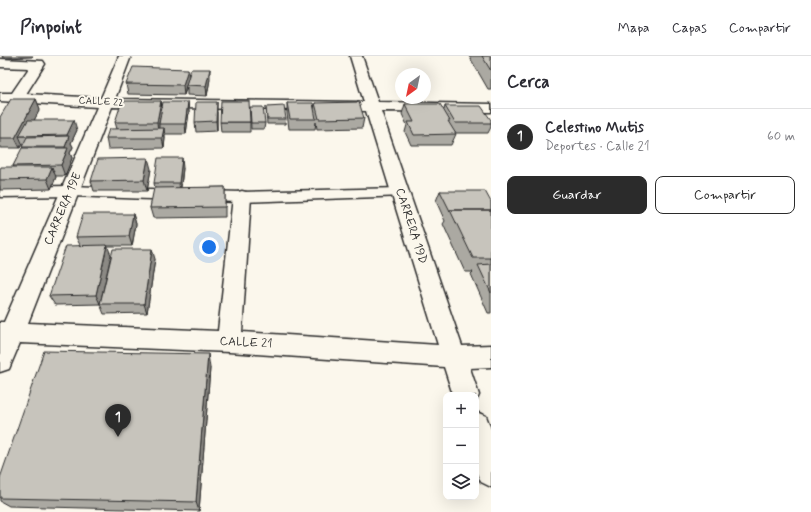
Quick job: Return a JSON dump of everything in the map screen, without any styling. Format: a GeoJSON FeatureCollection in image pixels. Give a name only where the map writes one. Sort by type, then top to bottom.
{"type":"FeatureCollection","features":[{"type":"Feature","properties":{"kind":"street","name":"CARRERA 19E"},"geometry":{"type":"LineString","coordinates":[[0,361],[6,332],[71,191],[125,56]]}},
{"type":"Feature","properties":{"kind":"street","name":"CARRERA 19D"},"geometry":{"type":"LineString","coordinates":[[356,56],[465,392]]}},
{"type":"Feature","properties":{"kind":"street"},"geometry":{"type":"LineString","coordinates":[[0,63],[38,64],[17,97]]}},
{"type":"Feature","properties":{"kind":"street","name":"CALLE 22"},"geometry":{"type":"LineString","coordinates":[[0,97],[106,103],[491,108]]}},
{"type":"Feature","properties":{"kind":"street"},"geometry":{"type":"LineString","coordinates":[[0,192],[71,191],[242,197],[400,193]]}},
{"type":"Feature","properties":{"kind":"street"},"geometry":{"type":"LineString","coordinates":[[229,342],[242,197]]}},
{"type":"Feature","properties":{"kind":"street","name":"CALLE 21"},"geometry":{"type":"LineString","coordinates":[[6,332],[229,342],[453,357],[491,356]]}},
{"type":"Feature","properties":{"kind":"street"},"geometry":{"type":"LineString","coordinates":[[477,428],[491,472]]}},
{"type":"Feature","properties":{"kind":"building"},"geometry":{"type":"Polygon","coordinates":[[[482,56],[491,56],[491,71],[482,56]]]}},
{"type":"Feature","properties":{"kind":"building"},"geometry":{"type":"Polygon","coordinates":[[[133,67],[188,69],[183,85],[126,84],[133,67]]]}},
{"type":"Feature","properties":{"kind":"building"},"geometry":{"type":"Polygon","coordinates":[[[191,69],[210,69],[206,86],[186,85],[191,69]]]}},
{"type":"Feature","properties":{"kind":"building"},"geometry":{"type":"Polygon","coordinates":[[[11,99],[36,99],[15,138],[0,138],[0,117],[11,99]]]}},
{"type":"Feature","properties":{"kind":"building"},"geometry":{"type":"Polygon","coordinates":[[[122,101],[161,101],[157,122],[115,122],[122,101]]]}},
{"type":"Feature","properties":{"kind":"building"},"geometry":{"type":"Polygon","coordinates":[[[221,101],[249,101],[250,122],[220,122],[221,101]]]}},
{"type":"Feature","properties":{"kind":"building"},"geometry":{"type":"Polygon","coordinates":[[[163,102],[188,102],[185,124],[159,124],[163,102]]]}},
{"type":"Feature","properties":{"kind":"building"},"geometry":{"type":"Polygon","coordinates":[[[196,102],[217,102],[216,121],[195,122],[196,102]]]}},
{"type":"Feature","properties":{"kind":"building"},"geometry":{"type":"Polygon","coordinates":[[[359,102],[364,118],[319,119],[315,103],[359,102]]]}},
{"type":"Feature","properties":{"kind":"building"},"geometry":{"type":"Polygon","coordinates":[[[287,103],[313,103],[316,119],[290,119],[287,103]]]}},
{"type":"Feature","properties":{"kind":"building"},"geometry":{"type":"Polygon","coordinates":[[[405,104],[440,104],[456,134],[414,135],[408,122],[414,122],[405,104]]]}},
{"type":"Feature","properties":{"kind":"building"},"geometry":{"type":"Polygon","coordinates":[[[284,106],[286,119],[267,119],[266,107],[284,106]]]}},
{"type":"Feature","properties":{"kind":"building"},"geometry":{"type":"Polygon","coordinates":[[[445,106],[481,106],[491,120],[491,123],[455,123],[445,106]]]}},
{"type":"Feature","properties":{"kind":"building"},"geometry":{"type":"Polygon","coordinates":[[[250,107],[263,107],[265,123],[251,123],[250,107]]]}},
{"type":"Feature","properties":{"kind":"building"},"geometry":{"type":"Polygon","coordinates":[[[28,120],[74,120],[67,135],[19,136],[28,120]]]}},
{"type":"Feature","properties":{"kind":"building"},"geometry":{"type":"Polygon","coordinates":[[[164,128],[162,138],[106,138],[109,129],[164,128]]]}},
{"type":"Feature","properties":{"kind":"building"},"geometry":{"type":"Polygon","coordinates":[[[69,136],[65,147],[22,147],[27,137],[69,136]]]}},
{"type":"Feature","properties":{"kind":"building"},"geometry":{"type":"Polygon","coordinates":[[[22,148],[68,148],[61,165],[13,166],[22,148]]]}},
{"type":"Feature","properties":{"kind":"building"},"geometry":{"type":"Polygon","coordinates":[[[148,158],[144,180],[91,181],[98,159],[148,158]]]}},
{"type":"Feature","properties":{"kind":"building"},"geometry":{"type":"Polygon","coordinates":[[[158,158],[182,158],[179,183],[154,183],[158,158]]]}},
{"type":"Feature","properties":{"kind":"building"},"geometry":{"type":"Polygon","coordinates":[[[1,167],[52,167],[47,179],[0,180],[1,167]]]}},
{"type":"Feature","properties":{"kind":"building"},"geometry":{"type":"Polygon","coordinates":[[[225,187],[225,207],[150,208],[154,188],[225,187]]]}},
{"type":"Feature","properties":{"kind":"building"},"geometry":{"type":"Polygon","coordinates":[[[440,191],[485,191],[491,202],[491,210],[450,211],[440,191]]]}},
{"type":"Feature","properties":{"kind":"building"},"geometry":{"type":"Polygon","coordinates":[[[450,210],[491,210],[491,258],[473,258],[450,210]]]}},
{"type":"Feature","properties":{"kind":"building"},"geometry":{"type":"Polygon","coordinates":[[[83,214],[133,214],[129,236],[76,237],[83,214]]]}},
{"type":"Feature","properties":{"kind":"building"},"geometry":{"type":"Polygon","coordinates":[[[107,245],[96,295],[49,296],[66,246],[107,245]]]}},
{"type":"Feature","properties":{"kind":"building"},"geometry":{"type":"Polygon","coordinates":[[[113,249],[152,249],[144,304],[100,304],[113,249]]]}},
{"type":"Feature","properties":{"kind":"building"},"geometry":{"type":"Polygon","coordinates":[[[491,264],[491,293],[478,265],[491,264]]]}},
{"type":"Feature","properties":{"kind":"building"},"geometry":{"type":"Polygon","coordinates":[[[44,351],[208,354],[196,502],[0,498],[0,478],[44,351]]]}},
{"type":"Feature","properties":{"kind":"place","name":"Celestino Mutis"},"geometry":{"type":"Point","coordinates":[118,437]}}]}
